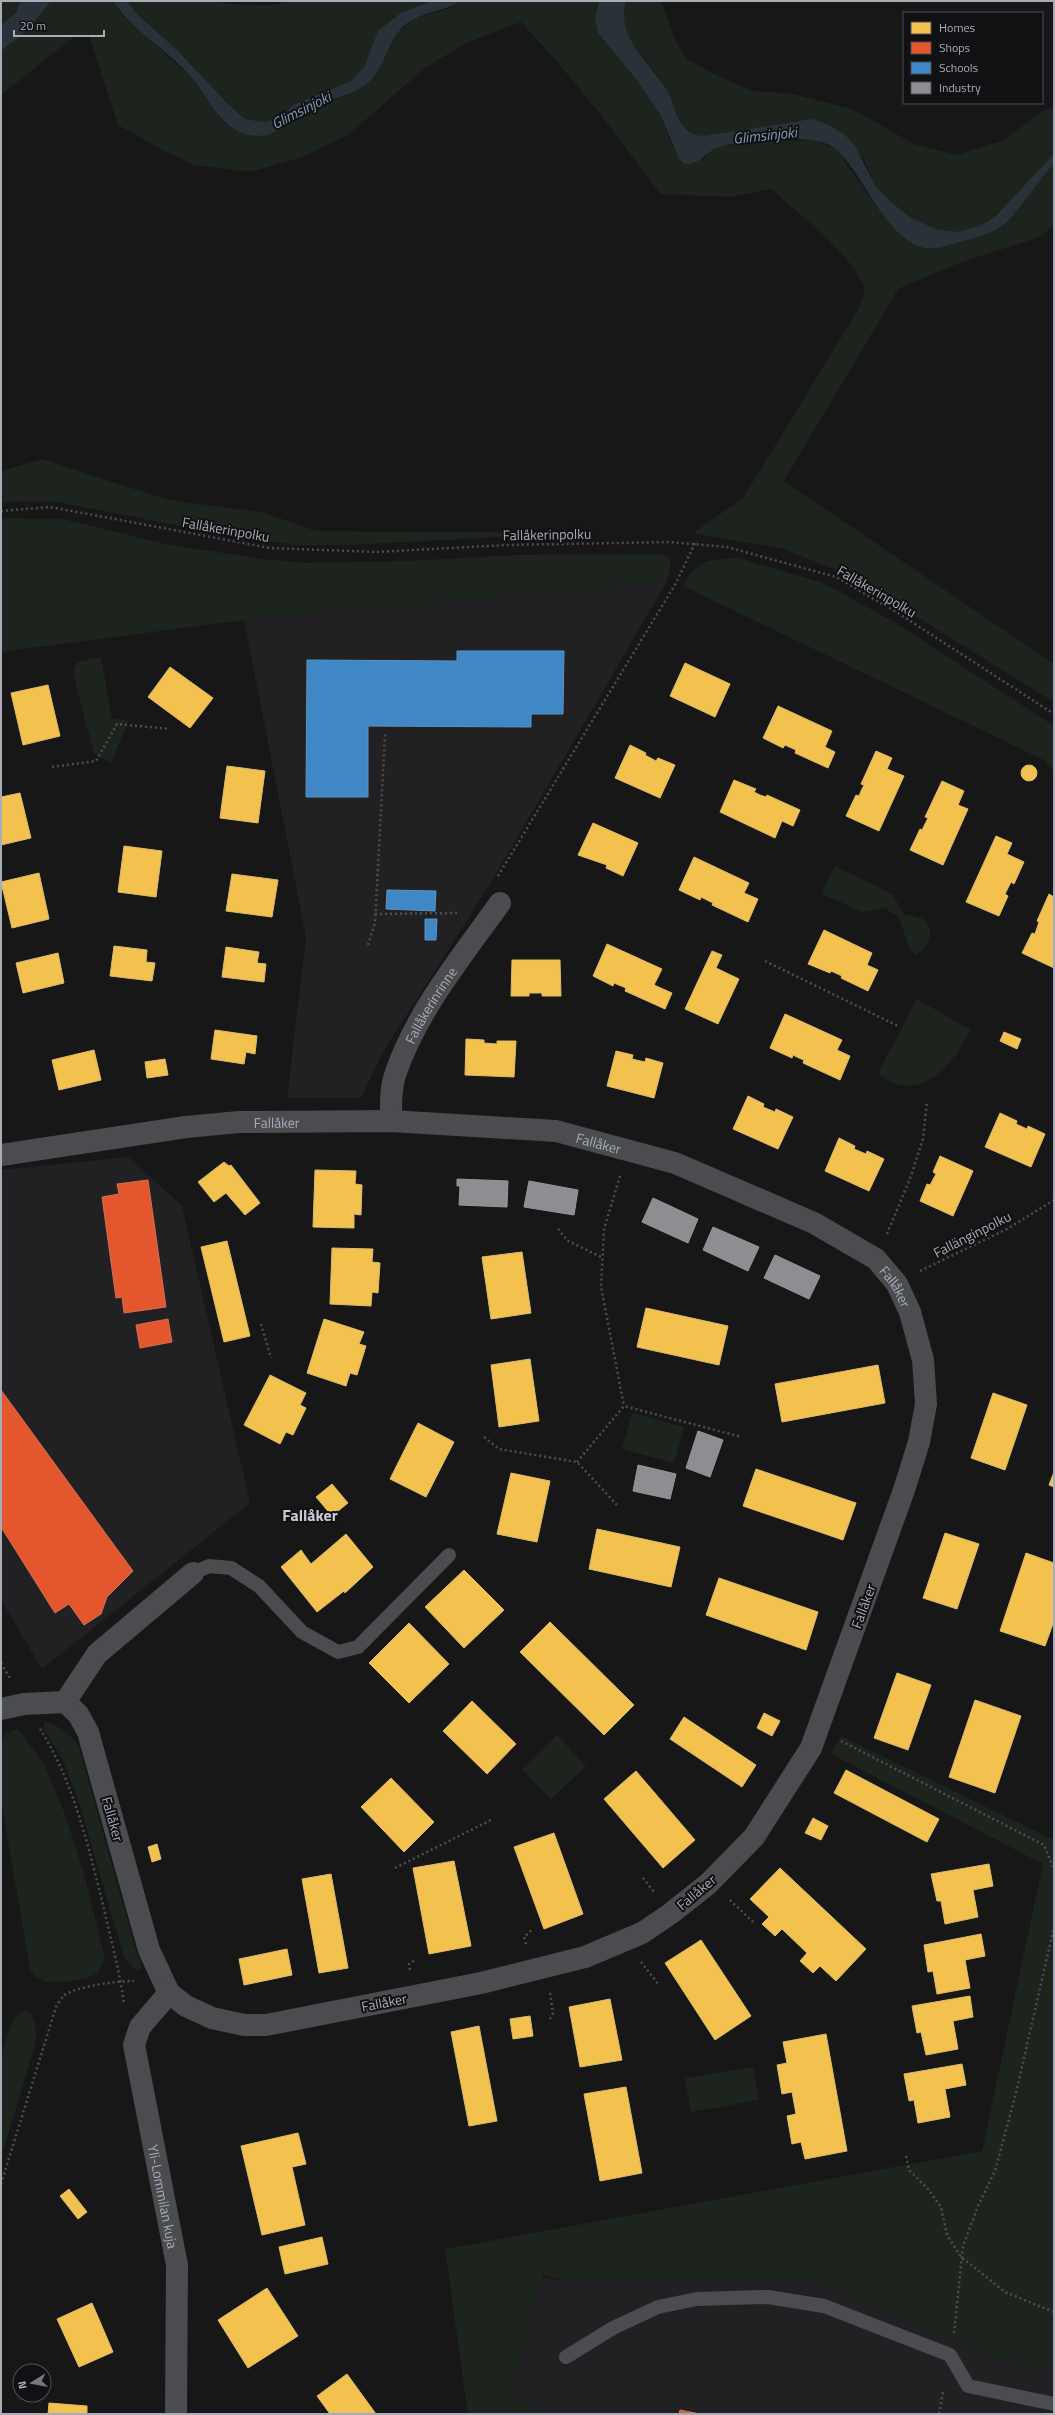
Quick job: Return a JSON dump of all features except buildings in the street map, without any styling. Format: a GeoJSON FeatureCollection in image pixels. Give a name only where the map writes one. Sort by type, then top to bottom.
{"type":"FeatureCollection","features":[{"type":"Feature","properties":{"kind":"street","name":"Fallåkerinrinne"},"geometry":{"type":"LineString","coordinates":[[391,1121],[391,1104],[395,1076],[407,1047],[444,980],[500,903]]}},
{"type":"Feature","properties":{"kind":"street","name":"Fallåker"},"geometry":{"type":"LineString","coordinates":[[1,1155],[186,1127],[239,1122],[391,1121],[556,1131],[628,1149],[675,1163],[814,1223],[876,1259],[897,1284],[910,1312],[924,1360],[926,1404],[919,1442],[904,1490],[811,1748],[754,1837],[708,1884],[642,1933],[585,1957],[437,1992],[266,2025],[252,2025],[212,2018],[164,1998],[149,1950],[88,1732],[78,1714],[65,1702]]}},
{"type":"Feature","properties":{"kind":"street"},"geometry":{"type":"LineString","coordinates":[[1,1709],[24,1704],[65,1702],[97,1654],[193,1573]]}},
{"type":"Feature","properties":{"kind":"street"},"geometry":{"type":"LineString","coordinates":[[134,2045],[140,2027],[164,1998]]}},
{"type":"Feature","properties":{"kind":"street","name":"Yli-Lommilan kuja"},"geometry":{"type":"LineString","coordinates":[[134,2045],[177,2265],[176,2414]]}},
{"type":"Feature","properties":{"kind":"lane"},"geometry":{"type":"LineString","coordinates":[[193,1573],[209,1566],[232,1568],[259,1586],[302,1632],[338,1652],[358,1647],[449,1555]]}},
{"type":"Feature","properties":{"kind":"lane"},"geometry":{"type":"LineString","coordinates":[[566,2356],[613,2328],[658,2307],[697,2299],[768,2297],[824,2306],[950,2355],[968,2386],[1054,2404]]}},
{"type":"Feature","properties":{"kind":"path","name":"Fallåkerinpolku"},"geometry":{"type":"LineString","coordinates":[[1,511],[50,507],[262,546],[293,549],[377,552],[506,545],[695,543],[764,556],[836,577],[898,613],[1054,714]]}},
{"type":"Feature","properties":{"kind":"path"},"geometry":{"type":"LineString","coordinates":[[496,880],[676,583],[695,543]]}},
{"type":"Feature","properties":{"kind":"path"},"geometry":{"type":"LineString","coordinates":[[52,767],[96,761],[117,724],[170,729]]}},
{"type":"Feature","properties":{"kind":"path"},"geometry":{"type":"LineString","coordinates":[[368,945],[375,914],[385,734]]}},
{"type":"Feature","properties":{"kind":"path"},"geometry":{"type":"LineString","coordinates":[[375,914],[461,913]]}},
{"type":"Feature","properties":{"kind":"path"},"geometry":{"type":"LineString","coordinates":[[765,961],[898,1026]]}},
{"type":"Feature","properties":{"kind":"path"},"geometry":{"type":"LineString","coordinates":[[885,1238],[911,1176],[923,1139],[927,1101]]}},
{"type":"Feature","properties":{"kind":"path"},"geometry":{"type":"LineString","coordinates":[[624,1406],[601,1287],[604,1229],[628,1149]]}},
{"type":"Feature","properties":{"kind":"path","name":"Fallänginpolku"},"geometry":{"type":"LineString","coordinates":[[897,1284],[1007,1229],[1054,1200]]}},
{"type":"Feature","properties":{"kind":"path"},"geometry":{"type":"LineString","coordinates":[[558,1229],[568,1241],[603,1258]]}},
{"type":"Feature","properties":{"kind":"path"},"geometry":{"type":"LineString","coordinates":[[261,1324],[271,1358]]}},
{"type":"Feature","properties":{"kind":"path"},"geometry":{"type":"LineString","coordinates":[[624,1406],[742,1437]]}},
{"type":"Feature","properties":{"kind":"path"},"geometry":{"type":"LineString","coordinates":[[577,1462],[624,1406]]}},
{"type":"Feature","properties":{"kind":"path"},"geometry":{"type":"LineString","coordinates":[[484,1437],[499,1449],[577,1462],[618,1506]]}},
{"type":"Feature","properties":{"kind":"path"},"geometry":{"type":"LineString","coordinates":[[1,1664],[51,1746],[72,1799],[93,1868],[122,1981],[127,2029],[134,2045]]}},
{"type":"Feature","properties":{"kind":"path"},"geometry":{"type":"LineString","coordinates":[[840,1741],[1044,1845],[1054,1869]]}},
{"type":"Feature","properties":{"kind":"path"},"geometry":{"type":"LineString","coordinates":[[395,1868],[493,1818]]}},
{"type":"Feature","properties":{"kind":"path"},"geometry":{"type":"LineString","coordinates":[[727,1898],[754,1923]]}},
{"type":"Feature","properties":{"kind":"path"},"geometry":{"type":"LineString","coordinates":[[957,2309],[961,2257],[978,2206],[995,2171],[1016,2093],[1054,1927]]}},
{"type":"Feature","properties":{"kind":"path"},"geometry":{"type":"LineString","coordinates":[[640,1960],[659,1985]]}},
{"type":"Feature","properties":{"kind":"path"},"geometry":{"type":"LineString","coordinates":[[1,2184],[56,2007],[63,1996],[75,1991],[122,1981],[136,1981],[164,1998]]}},
{"type":"Feature","properties":{"kind":"path"},"geometry":{"type":"LineString","coordinates":[[549,1988],[553,2013],[550,2019]]}},
{"type":"Feature","properties":{"kind":"path"},"geometry":{"type":"LineString","coordinates":[[906,2156],[910,2170],[929,2190],[941,2206],[946,2235],[961,2257],[1004,2292],[1054,2312]]}},
{"type":"Feature","properties":{"kind":"shaded area"},"geometry":{"type":"Polygon","coordinates":[[[1,1],[21,1],[16,13],[1,25],[1,1]]]}},
{"type":"Feature","properties":{"kind":"shaded area"},"geometry":{"type":"Polygon","coordinates":[[[51,1],[113,1],[123,16],[190,76],[225,124],[288,122],[305,109],[347,95],[374,76],[398,33],[406,25],[416,18],[450,8],[462,1],[599,1],[595,18],[598,33],[636,79],[661,116],[672,146],[703,160],[709,152],[719,147],[752,141],[815,140],[837,150],[878,209],[936,229],[913,219],[883,195],[876,187],[863,158],[796,121],[728,134],[702,135],[694,134],[688,131],[679,120],[666,88],[636,49],[630,38],[625,27],[624,15],[626,1],[661,1],[675,40],[686,59],[714,74],[753,91],[793,94],[852,109],[914,144],[957,155],[1004,140],[1043,111],[1054,107],[1054,225],[1040,237],[959,263],[898,289],[784,481],[1054,664],[1054,702],[851,576],[784,549],[693,533],[743,498],[858,310],[864,295],[862,282],[854,269],[841,254],[810,223],[771,189],[731,197],[660,194],[593,105],[540,42],[521,22],[466,43],[425,68],[348,135],[303,157],[250,172],[194,165],[160,149],[118,125],[89,35],[76,35],[1,95],[1,51],[27,31],[51,1]]]}},
{"type":"Feature","properties":{"kind":"shaded area"},"geometry":{"type":"Polygon","coordinates":[[[127,1],[217,1],[228,4],[267,6],[290,1],[431,1],[401,13],[371,50],[364,67],[351,81],[293,105],[285,113],[273,120],[263,122],[245,119],[228,104],[177,50],[137,14],[127,1]]]}},
{"type":"Feature","properties":{"kind":"shaded area"},"geometry":{"type":"Polygon","coordinates":[[[42,459],[168,500],[262,512],[316,531],[577,533],[347,545],[296,545],[231,536],[58,502],[13,501],[1,503],[1,471],[42,459]]]}},
{"type":"Feature","properties":{"kind":"shaded area"},"geometry":{"type":"Polygon","coordinates":[[[2,518],[62,519],[165,544],[263,559],[305,563],[408,561],[516,555],[662,554],[670,559],[670,569],[666,583],[244,620],[1,652],[2,518]]]}},
{"type":"Feature","properties":{"kind":"shaded area"},"geometry":{"type":"Polygon","coordinates":[[[738,558],[823,583],[896,623],[1054,726],[1054,772],[1044,760],[683,586],[694,570],[705,562],[719,559],[738,558]]]}},
{"type":"Feature","properties":{"kind":"shaded area"},"geometry":{"type":"Polygon","coordinates":[[[666,583],[490,884],[382,1054],[361,1098],[287,1098],[306,937],[244,620],[666,583]]]}},
{"type":"Feature","properties":{"kind":"shaded area"},"geometry":{"type":"Polygon","coordinates":[[[101,657],[112,718],[128,721],[111,763],[94,754],[73,673],[77,662],[101,657]]]}},
{"type":"Feature","properties":{"kind":"shaded area"},"geometry":{"type":"Polygon","coordinates":[[[835,866],[892,894],[905,915],[924,920],[929,926],[930,935],[924,949],[916,954],[911,951],[898,916],[884,908],[862,912],[822,894],[835,866]]]}},
{"type":"Feature","properties":{"kind":"shaded area"},"geometry":{"type":"Polygon","coordinates":[[[917,999],[971,1030],[958,1052],[941,1072],[920,1084],[907,1086],[892,1082],[878,1073],[917,999]]]}},
{"type":"Feature","properties":{"kind":"shaded area"},"geometry":{"type":"Polygon","coordinates":[[[128,1157],[182,1206],[250,1503],[42,1669],[1,1600],[1,1170],[128,1157]]]}},
{"type":"Feature","properties":{"kind":"shaded area"},"geometry":{"type":"Polygon","coordinates":[[[632,1413],[684,1427],[674,1463],[622,1449],[632,1413]]]}},
{"type":"Feature","properties":{"kind":"shaded area"},"geometry":{"type":"Polygon","coordinates":[[[45,1721],[64,1731],[79,1747],[142,1968],[140,1970],[134,1969],[124,1957],[79,1802],[62,1758],[43,1728],[45,1721]]]}},
{"type":"Feature","properties":{"kind":"shaded area"},"geometry":{"type":"Polygon","coordinates":[[[18,1729],[45,1766],[64,1812],[83,1870],[105,1958],[98,1972],[90,1977],[70,1981],[47,1982],[36,1978],[30,1969],[1,1800],[1,1740],[9,1732],[18,1729]]]}},
{"type":"Feature","properties":{"kind":"shaded area"},"geometry":{"type":"Polygon","coordinates":[[[557,1735],[586,1766],[551,1799],[522,1769],[557,1735]]]}},
{"type":"Feature","properties":{"kind":"shaded area"},"geometry":{"type":"Polygon","coordinates":[[[841,1736],[1054,1840],[1054,2372],[990,2356],[812,2282],[566,2281],[543,2275],[510,2399],[534,2405],[538,2414],[468,2414],[445,2249],[982,2151],[1043,1864],[831,1754],[841,1736]]]}},
{"type":"Feature","properties":{"kind":"shaded area"},"geometry":{"type":"Polygon","coordinates":[[[24,2011],[30,2012],[34,2021],[36,2029],[35,2043],[1,2158],[1,2056],[13,2020],[19,2013],[24,2011]]]}},
{"type":"Feature","properties":{"kind":"shaded area"},"geometry":{"type":"Polygon","coordinates":[[[753,2067],[759,2100],[691,2112],[685,2078],[753,2067]]]}},
{"type":"Feature","properties":{"kind":"shaded area"},"geometry":{"type":"Polygon","coordinates":[[[448,2265],[566,2281],[812,2282],[990,2356],[1054,2372],[1054,2414],[468,2414],[448,2265]]]}},
{"type":"Feature","properties":{"kind":"water"},"geometry":{"type":"Polygon","coordinates":[[[21,1],[51,1],[27,31],[1,51],[1,25],[16,13],[21,1]]]}},
{"type":"Feature","properties":{"kind":"water","name":"Glimsinjoki"},"geometry":{"type":"Polygon","coordinates":[[[113,1],[127,1],[137,14],[177,50],[228,104],[245,119],[263,122],[273,120],[285,113],[293,105],[351,81],[364,67],[378,31],[401,13],[431,1],[462,1],[419,17],[406,24],[392,41],[379,69],[368,83],[351,93],[305,109],[275,132],[255,136],[240,132],[225,121],[213,108],[197,84],[182,67],[130,22],[113,1]]]}},
{"type":"Feature","properties":{"kind":"water","name":"Glimsinjoki"},"geometry":{"type":"Polygon","coordinates":[[[599,1],[626,1],[624,14],[625,26],[629,37],[665,87],[682,125],[687,130],[693,134],[702,136],[812,119],[829,125],[845,135],[855,146],[876,187],[891,202],[913,219],[936,229],[958,232],[980,226],[994,218],[1054,154],[1054,165],[1049,169],[1014,214],[1003,225],[989,233],[974,238],[940,247],[925,248],[918,246],[904,238],[898,232],[878,208],[842,155],[827,144],[804,139],[773,139],[743,142],[719,147],[697,162],[685,164],[679,159],[661,116],[636,79],[598,33],[595,18],[599,1]]]}},
{"type":"Feature","properties":{"kind":"district","name":"Fallåker"},"geometry":{"type":"Point","coordinates":[310,1515]}}]}
